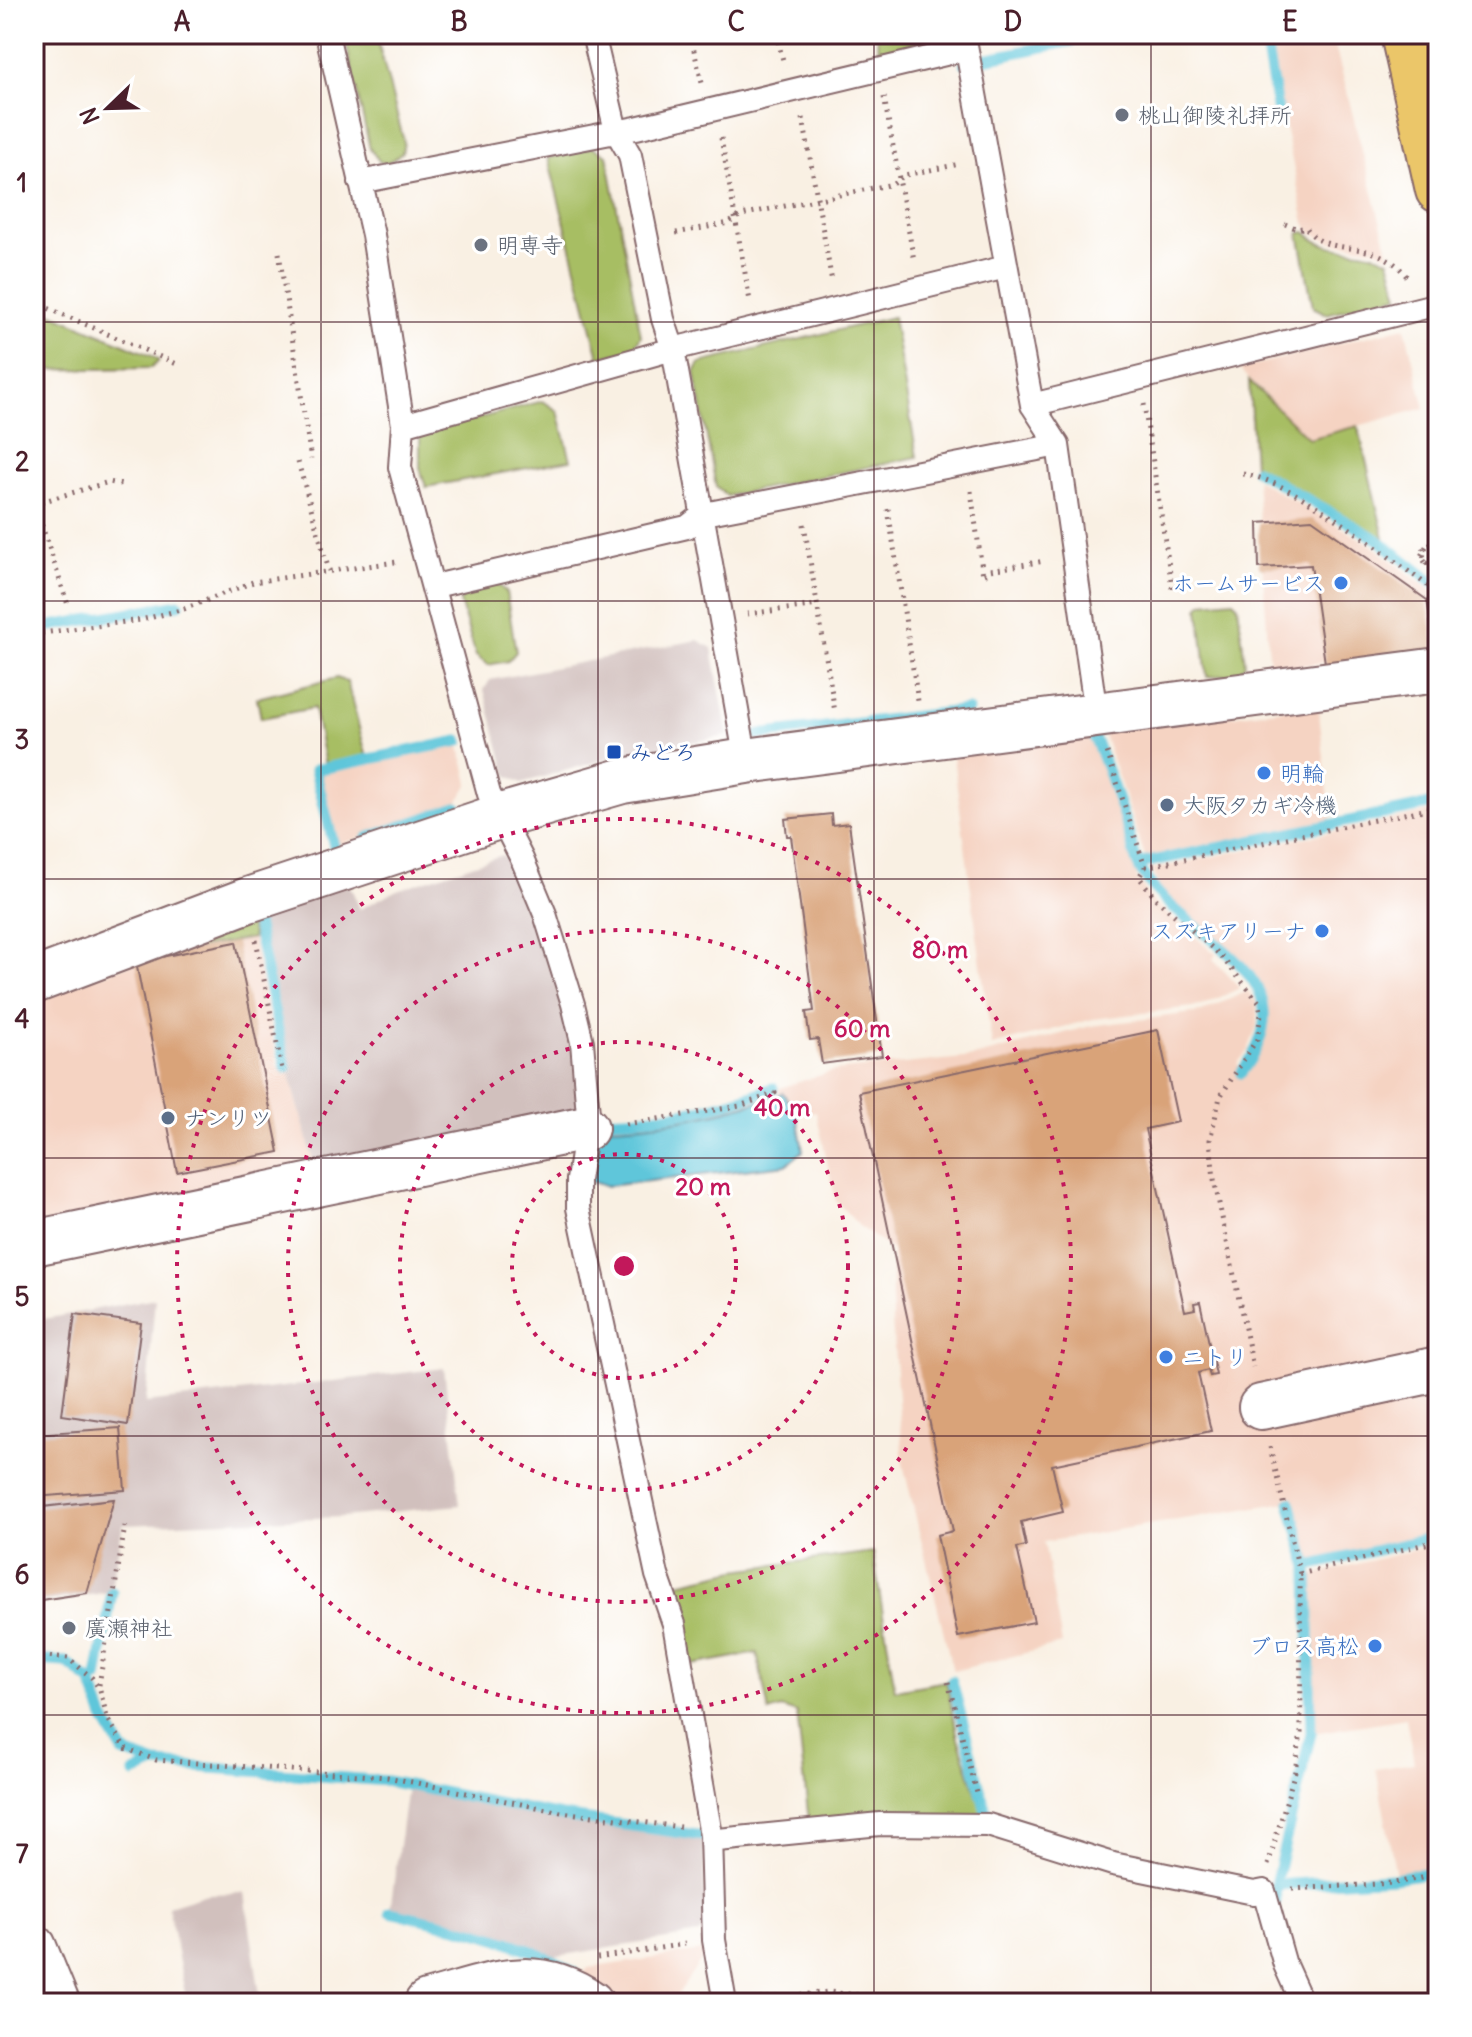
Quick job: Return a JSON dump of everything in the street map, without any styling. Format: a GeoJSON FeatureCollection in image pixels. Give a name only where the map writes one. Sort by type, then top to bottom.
{"type":"FeatureCollection","features":[{"type":"Feature","properties":{"kind":"highway"},"geometry":{"type":"LineString","coordinates":[[1403,34],[1438,190]]}},
{"type":"Feature","properties":{"kind":"highway"},"geometry":{"type":"LineString","coordinates":[[1435,34],[1438,49]]}},
{"type":"Feature","properties":{"kind":"street"},"geometry":{"type":"LineString","coordinates":[[34,981],[248,900],[501,816],[622,781],[746,761],[1438,670]]}},
{"type":"Feature","properties":{"kind":"street"},"geometry":{"type":"LineString","coordinates":[[34,1243],[586,1128]]}},
{"type":"Feature","properties":{"kind":"street"},"geometry":{"type":"LineString","coordinates":[[1261,1407],[1438,1369]]}},
{"type":"Feature","properties":{"kind":"street"},"geometry":{"type":"LineString","coordinates":[[34,1947],[57,2003]]}},
{"type":"Feature","properties":{"kind":"street"},"geometry":{"type":"LineString","coordinates":[[427,2003],[514,1980],[549,1982],[591,2003]]}},
{"type":"Feature","properties":{"kind":"lane"},"geometry":{"type":"LineString","coordinates":[[327,34],[373,235],[403,425],[400,467],[435,586],[489,794],[545,914],[573,1004],[584,1064],[586,1128],[578,1180],[578,1208],[657,1575],[674,1624],[711,1835],[714,1940],[734,2002]]}},
{"type":"Feature","properties":{"kind":"lane"},"geometry":{"type":"LineString","coordinates":[[593,34],[616,131],[630,155],[663,319],[673,349],[724,623],[746,761]]}},
{"type":"Feature","properties":{"kind":"lane"},"geometry":{"type":"LineString","coordinates":[[360,182],[712,110],[876,70],[965,42],[1032,405],[1058,445],[1096,714]]}},
{"type":"Feature","properties":{"kind":"lane"},"geometry":{"type":"LineString","coordinates":[[403,425],[673,349],[1006,267]]}},
{"type":"Feature","properties":{"kind":"lane"},"geometry":{"type":"LineString","coordinates":[[1032,405],[1438,304]]}},
{"type":"Feature","properties":{"kind":"lane"},"geometry":{"type":"LineString","coordinates":[[435,586],[687,527],[704,514],[1058,445]]}},
{"type":"Feature","properties":{"kind":"lane"},"geometry":{"type":"LineString","coordinates":[[711,1835],[718,1840],[880,1824],[988,1825],[1113,1864],[1254,1893],[1264,1891],[1285,1965],[1302,2003]]}},
{"type":"Feature","properties":{"kind":"path"},"geometry":{"type":"LineString","coordinates":[[690,34],[719,125],[756,329]]}},
{"type":"Feature","properties":{"kind":"path"},"geometry":{"type":"LineString","coordinates":[[776,34],[801,106],[837,308]]}},
{"type":"Feature","properties":{"kind":"path"},"geometry":{"type":"LineString","coordinates":[[876,70],[920,289]]}},
{"type":"Feature","properties":{"kind":"path"},"geometry":{"type":"LineString","coordinates":[[648,239],[893,184],[905,175],[988,159]]}},
{"type":"Feature","properties":{"kind":"path"},"geometry":{"type":"LineString","coordinates":[[1285,224],[1298,229],[1306,227],[1310,234],[1328,244],[1382,253],[1399,265],[1409,280]]}},
{"type":"Feature","properties":{"kind":"path"},"geometry":{"type":"LineString","coordinates":[[279,253],[311,459]]}},
{"type":"Feature","properties":{"kind":"path"},"geometry":{"type":"LineString","coordinates":[[34,302],[179,365]]}},
{"type":"Feature","properties":{"kind":"path"},"geometry":{"type":"LineString","coordinates":[[1141,379],[1173,593]]}},
{"type":"Feature","properties":{"kind":"path"},"geometry":{"type":"LineString","coordinates":[[298,462],[329,571]]}},
{"type":"Feature","properties":{"kind":"path"},"geometry":{"type":"LineString","coordinates":[[966,463],[983,576],[990,570],[1073,556]]}},
{"type":"Feature","properties":{"kind":"path"},"geometry":{"type":"LineString","coordinates":[[1243,474],[1277,486],[1372,542],[1438,593]]}},
{"type":"Feature","properties":{"kind":"path"},"geometry":{"type":"LineString","coordinates":[[883,480],[919,703]]}},
{"type":"Feature","properties":{"kind":"path"},"geometry":{"type":"LineString","coordinates":[[69,608],[34,503],[109,482],[125,485]]}},
{"type":"Feature","properties":{"kind":"path"},"geometry":{"type":"LineString","coordinates":[[799,496],[836,712]]}},
{"type":"Feature","properties":{"kind":"path"},"geometry":{"type":"LineString","coordinates":[[1438,542],[1425,546],[1422,553],[1427,563],[1438,564]]}},
{"type":"Feature","properties":{"kind":"path"},"geometry":{"type":"LineString","coordinates":[[1438,542],[1428,543],[1421,556],[1438,573]]}},
{"type":"Feature","properties":{"kind":"path"},"geometry":{"type":"LineString","coordinates":[[34,634],[141,620],[184,609],[253,582],[427,557]]}},
{"type":"Feature","properties":{"kind":"path"},"geometry":{"type":"LineString","coordinates":[[724,623],[740,615],[818,605]]}},
{"type":"Feature","properties":{"kind":"path"},"geometry":{"type":"LineString","coordinates":[[1096,714],[1145,867]]}},
{"type":"Feature","properties":{"kind":"path"},"geometry":{"type":"LineString","coordinates":[[1438,807],[1145,867],[1139,877],[1156,899],[1219,954],[1259,1002],[1257,1039],[1220,1097],[1210,1140],[1214,1179],[1261,1407],[1300,1574],[1301,1733],[1295,1771],[1273,1845],[1264,1891],[1394,1883],[1438,1875]]}},
{"type":"Feature","properties":{"kind":"path"},"geometry":{"type":"LineString","coordinates":[[248,900],[282,1069]]}},
{"type":"Feature","properties":{"kind":"path"},"geometry":{"type":"LineString","coordinates":[[586,1128],[682,1118],[740,1106],[775,1093],[773,1088]]}},
{"type":"Feature","properties":{"kind":"path"},"geometry":{"type":"LineString","coordinates":[[125,1526],[99,1686],[107,1717],[125,1748],[156,1760],[387,1777],[561,1812],[704,1830],[711,1835]]}},
{"type":"Feature","properties":{"kind":"path"},"geometry":{"type":"LineString","coordinates":[[1300,1574],[1438,1541]]}},
{"type":"Feature","properties":{"kind":"path"},"geometry":{"type":"LineString","coordinates":[[34,1655],[68,1658],[99,1686]]}},
{"type":"Feature","properties":{"kind":"path"},"geometry":{"type":"LineString","coordinates":[[948,1682],[960,1737],[988,1825]]}},
{"type":"Feature","properties":{"kind":"path"},"geometry":{"type":"LineString","coordinates":[[549,1982],[580,1961],[714,1940]]}},
{"type":"Feature","properties":{"kind":"path"},"geometry":{"type":"LineString","coordinates":[[734,2002],[829,1992],[930,2003]]}},
{"type":"Feature","properties":{"kind":"shaded area"},"geometry":{"type":"Polygon","coordinates":[[[1266,34],[1332,34],[1389,255],[1373,248],[1332,242],[1311,233],[1305,223],[1266,34]]]}},
{"type":"Feature","properties":{"kind":"shaded area"},"geometry":{"type":"Polygon","coordinates":[[[1405,327],[1425,408],[1309,439],[1239,369],[1405,327]]]}},
{"type":"Feature","properties":{"kind":"shaded area","name":"ホームサービス"},"geometry":{"type":"Polygon","coordinates":[[[1256,479],[1370,544],[1438,596],[1438,648],[1270,669],[1256,479]]]}},
{"type":"Feature","properties":{"kind":"shaded area"},"geometry":{"type":"Polygon","coordinates":[[[698,640],[712,648],[728,736],[624,754],[522,783],[507,775],[484,690],[490,680],[698,640]]]}},
{"type":"Feature","properties":{"kind":"shaded area"},"geometry":{"type":"Polygon","coordinates":[[[1318,705],[1332,826],[1146,860],[1103,732],[1318,705]]]}},
{"type":"Feature","properties":{"kind":"shaded area"},"geometry":{"type":"Polygon","coordinates":[[[1089,734],[1103,764],[1139,874],[1136,877],[1154,903],[1216,954],[1213,959],[1240,988],[1201,1006],[1093,1019],[992,1046],[953,757],[1089,734]]]}},
{"type":"Feature","properties":{"kind":"shaded area"},"geometry":{"type":"Polygon","coordinates":[[[459,742],[469,783],[457,804],[335,846],[317,771],[459,742]]]}},
{"type":"Feature","properties":{"kind":"shaded area","name":"ニトリ"},"geometry":{"type":"Polygon","coordinates":[[[1438,810],[1438,1534],[1309,1563],[1293,1501],[1044,1542],[1062,1644],[953,1671],[903,1464],[892,1320],[892,1250],[859,1226],[836,1201],[816,1112],[797,1115],[777,1089],[834,1071],[974,1057],[1091,1026],[1201,1012],[1248,991],[1257,1003],[1257,1026],[1248,1050],[1237,1064],[1247,1071],[1265,1041],[1269,1010],[1265,995],[1249,969],[1162,893],[1152,869],[1438,810]]]}},
{"type":"Feature","properties":{"kind":"shaded area"},"geometry":{"type":"Polygon","coordinates":[[[502,855],[517,867],[538,917],[575,1056],[579,1112],[315,1167],[288,1068],[256,914],[348,881],[360,909],[397,890],[502,855]]]}},
{"type":"Feature","properties":{"kind":"shaded area","name":"ナンリツ"},"geometry":{"type":"Polygon","coordinates":[[[253,938],[279,1069],[288,1068],[315,1167],[34,1226],[34,999],[158,955],[253,938]]]}},
{"type":"Feature","properties":{"kind":"shaded area"},"geometry":{"type":"Polygon","coordinates":[[[155,1298],[146,1403],[444,1368],[460,1505],[343,1517],[123,1525],[110,1592],[34,1603],[34,1321],[155,1298]]]}},
{"type":"Feature","properties":{"kind":"shaded area","name":"ブロス高松"},"geometry":{"type":"Polygon","coordinates":[[[1438,1544],[1438,1868],[1396,1875],[1376,1769],[1414,1763],[1406,1718],[1313,1733],[1312,1575],[1438,1544]]]}},
{"type":"Feature","properties":{"kind":"shaded area"},"geometry":{"type":"Polygon","coordinates":[[[407,1787],[562,1818],[703,1836],[705,1927],[699,1934],[551,1957],[461,1926],[390,1910],[407,1787]]]}},
{"type":"Feature","properties":{"kind":"shaded area"},"geometry":{"type":"Polygon","coordinates":[[[245,1893],[261,2003],[187,2003],[168,1906],[207,1894],[245,1893]]]}},
{"type":"Feature","properties":{"kind":"shaded area"},"geometry":{"type":"Polygon","coordinates":[[[708,1950],[672,2003],[619,2003],[583,1975],[588,1968],[708,1950]]]}},
{"type":"Feature","properties":{"kind":"green space"},"geometry":{"type":"Polygon","coordinates":[[[344,34],[376,34],[404,142],[402,153],[387,163],[380,162],[370,149],[344,34]]]}},
{"type":"Feature","properties":{"kind":"green space"},"geometry":{"type":"Polygon","coordinates":[[[876,34],[947,34],[942,39],[886,53],[879,49],[876,34]]]}},
{"type":"Feature","properties":{"kind":"green space"},"geometry":{"type":"Polygon","coordinates":[[[593,147],[607,155],[641,336],[633,349],[599,357],[548,158],[593,147]]]}},
{"type":"Feature","properties":{"kind":"green space"},"geometry":{"type":"Polygon","coordinates":[[[1306,232],[1324,244],[1368,252],[1389,260],[1399,295],[1327,314],[1313,307],[1299,233],[1306,232]]]}},
{"type":"Feature","properties":{"kind":"green space"},"geometry":{"type":"Polygon","coordinates":[[[34,306],[159,361],[151,368],[34,370],[34,306]]]}},
{"type":"Feature","properties":{"kind":"green space"},"geometry":{"type":"Polygon","coordinates":[[[893,317],[917,457],[727,496],[716,487],[695,372],[700,363],[893,317]]]}},
{"type":"Feature","properties":{"kind":"green space"},"geometry":{"type":"Polygon","coordinates":[[[1249,381],[1309,439],[1358,426],[1385,542],[1254,467],[1249,381]]]}},
{"type":"Feature","properties":{"kind":"green space"},"geometry":{"type":"Polygon","coordinates":[[[543,401],[558,411],[571,460],[426,487],[420,468],[420,434],[543,401]]]}},
{"type":"Feature","properties":{"kind":"green space"},"geometry":{"type":"Polygon","coordinates":[[[497,583],[506,592],[516,652],[508,661],[488,665],[476,656],[460,602],[467,590],[497,583]]]}},
{"type":"Feature","properties":{"kind":"green space"},"geometry":{"type":"Polygon","coordinates":[[[1233,600],[1238,605],[1245,664],[1238,674],[1207,677],[1199,608],[1203,603],[1233,600]]]}},
{"type":"Feature","properties":{"kind":"green space"},"geometry":{"type":"Polygon","coordinates":[[[337,678],[347,682],[367,758],[325,765],[314,708],[261,718],[257,698],[337,678]]]}},
{"type":"Feature","properties":{"kind":"green space"},"geometry":{"type":"Polygon","coordinates":[[[248,917],[253,938],[157,955],[248,917]]]}},
{"type":"Feature","properties":{"kind":"green space"},"geometry":{"type":"Polygon","coordinates":[[[873,1552],[895,1690],[946,1681],[958,1738],[984,1817],[809,1822],[797,1713],[781,1708],[769,1712],[757,1653],[691,1665],[669,1585],[736,1570],[873,1552]]]}},
{"type":"Feature","properties":{"kind":"water"},"geometry":{"type":"Polygon","coordinates":[[[783,1093],[797,1115],[803,1151],[786,1165],[607,1186],[585,1180],[597,1127],[645,1125],[692,1118],[738,1108],[783,1093]]]}},
{"type":"Feature","properties":{"kind":"building","name":"ホームサービス"},"geometry":{"type":"Polygon","coordinates":[[[1312,519],[1427,600],[1435,649],[1326,670],[1311,565],[1259,568],[1258,523],[1312,519]]]}},
{"type":"Feature","properties":{"kind":"building"},"geometry":{"type":"Polygon","coordinates":[[[831,814],[832,825],[849,823],[882,1056],[822,1064],[818,1039],[810,1040],[806,1012],[814,1011],[791,836],[787,836],[785,819],[831,814]]]}},
{"type":"Feature","properties":{"kind":"building"},"geometry":{"type":"Polygon","coordinates":[[[236,942],[279,1152],[177,1172],[136,962],[236,942]]]}},
{"type":"Feature","properties":{"kind":"building"},"geometry":{"type":"Polygon","coordinates":[[[1158,1030],[1178,1122],[1145,1129],[1185,1311],[1195,1309],[1194,1303],[1200,1302],[1216,1375],[1210,1376],[1208,1370],[1198,1373],[1211,1431],[1052,1465],[1063,1512],[1021,1522],[1026,1546],[1017,1548],[1034,1622],[958,1637],[937,1535],[953,1531],[859,1092],[1158,1030]]]}},
{"type":"Feature","properties":{"kind":"building"},"geometry":{"type":"Polygon","coordinates":[[[75,1314],[141,1323],[128,1425],[62,1415],[75,1314]]]}},
{"type":"Feature","properties":{"kind":"building"},"geometry":{"type":"Polygon","coordinates":[[[120,1428],[125,1490],[34,1497],[34,1434],[120,1428]]]}},
{"type":"Feature","properties":{"kind":"building"},"geometry":{"type":"Polygon","coordinates":[[[114,1499],[87,1593],[34,1601],[34,1508],[114,1499]]]}},
{"type":"Feature","properties":{"kind":"waterway"},"geometry":{"type":"LineString","coordinates":[[965,63],[1106,34]]}},
{"type":"Feature","properties":{"kind":"waterway"},"geometry":{"type":"LineString","coordinates":[[1264,34],[1278,113]]}},
{"type":"Feature","properties":{"kind":"waterway"},"geometry":{"type":"LineString","coordinates":[[1256,470],[1377,539],[1438,586]]}},
{"type":"Feature","properties":{"kind":"waterway"},"geometry":{"type":"LineString","coordinates":[[34,629],[179,604]]}},
{"type":"Feature","properties":{"kind":"waterway"},"geometry":{"type":"LineString","coordinates":[[758,735],[968,710]]}},
{"type":"Feature","properties":{"kind":"waterway"},"geometry":{"type":"LineString","coordinates":[[1091,731],[1143,874],[1163,898],[1237,962],[1255,984],[1264,1009],[1260,1039],[1241,1073]]}},
{"type":"Feature","properties":{"kind":"waterway"},"geometry":{"type":"LineString","coordinates":[[335,850],[315,770],[459,741]]}},
{"type":"Feature","properties":{"kind":"waterway"},"geometry":{"type":"LineString","coordinates":[[1138,864],[1438,803]]}},
{"type":"Feature","properties":{"kind":"waterway"},"geometry":{"type":"LineString","coordinates":[[367,838],[457,807]]}},
{"type":"Feature","properties":{"kind":"waterway"},"geometry":{"type":"LineString","coordinates":[[253,908],[286,1068]]}},
{"type":"Feature","properties":{"kind":"waterway"},"geometry":{"type":"LineString","coordinates":[[594,1119],[662,1116],[730,1102],[773,1088]]}},
{"type":"Feature","properties":{"kind":"waterway"},"geometry":{"type":"LineString","coordinates":[[1276,1901],[1275,1885],[1311,1733],[1308,1566],[1290,1502]]}},
{"type":"Feature","properties":{"kind":"waterway"},"geometry":{"type":"LineString","coordinates":[[1308,1566],[1438,1536]]}},
{"type":"Feature","properties":{"kind":"waterway"},"geometry":{"type":"LineString","coordinates":[[91,1682],[97,1678],[112,1592]]}},
{"type":"Feature","properties":{"kind":"waterway"},"geometry":{"type":"LineString","coordinates":[[34,1660],[66,1662],[91,1682],[104,1718],[123,1752],[156,1764],[387,1781],[561,1816],[704,1836]]}},
{"type":"Feature","properties":{"kind":"waterway"},"geometry":{"type":"LineString","coordinates":[[952,1681],[990,1827]]}},
{"type":"Feature","properties":{"kind":"waterway"},"geometry":{"type":"LineString","coordinates":[[134,1773],[156,1764]]}},
{"type":"Feature","properties":{"kind":"waterway"},"geometry":{"type":"LineString","coordinates":[[1275,1885],[1394,1878],[1438,1871]]}},
{"type":"Feature","properties":{"kind":"waterway"},"geometry":{"type":"LineString","coordinates":[[390,1912],[508,1942],[573,1972]]}},
{"type":"Feature","properties":{"kind":"place","name":"桃山御陵礼拝所"},"geometry":{"type":"Point","coordinates":[1122,115]}},
{"type":"Feature","properties":{"kind":"place","name":"明専寺"},"geometry":{"type":"Point","coordinates":[481,245]}},
{"type":"Feature","properties":{"kind":"place","name":"ホームサービス"},"geometry":{"type":"Point","coordinates":[1341,583]}},
{"type":"Feature","properties":{"kind":"place","name":"みどろ"},"geometry":{"type":"Point","coordinates":[614,752]}},
{"type":"Feature","properties":{"kind":"place","name":"明輪"},"geometry":{"type":"Point","coordinates":[1264,773]}},
{"type":"Feature","properties":{"kind":"place","name":"大阪タカギ冷機"},"geometry":{"type":"Point","coordinates":[1167,805]}},
{"type":"Feature","properties":{"kind":"place","name":"スズキアリーナ"},"geometry":{"type":"Point","coordinates":[1322,931]}},
{"type":"Feature","properties":{"kind":"place","name":"ナンリツ"},"geometry":{"type":"Point","coordinates":[168,1118]}},
{"type":"Feature","properties":{"kind":"place","name":"ニトリ"},"geometry":{"type":"Point","coordinates":[1166,1357]}},
{"type":"Feature","properties":{"kind":"place","name":"廣瀬神社"},"geometry":{"type":"Point","coordinates":[69,1628]}},
{"type":"Feature","properties":{"kind":"place","name":"ブロス高松"},"geometry":{"type":"Point","coordinates":[1375,1646]}}]}
